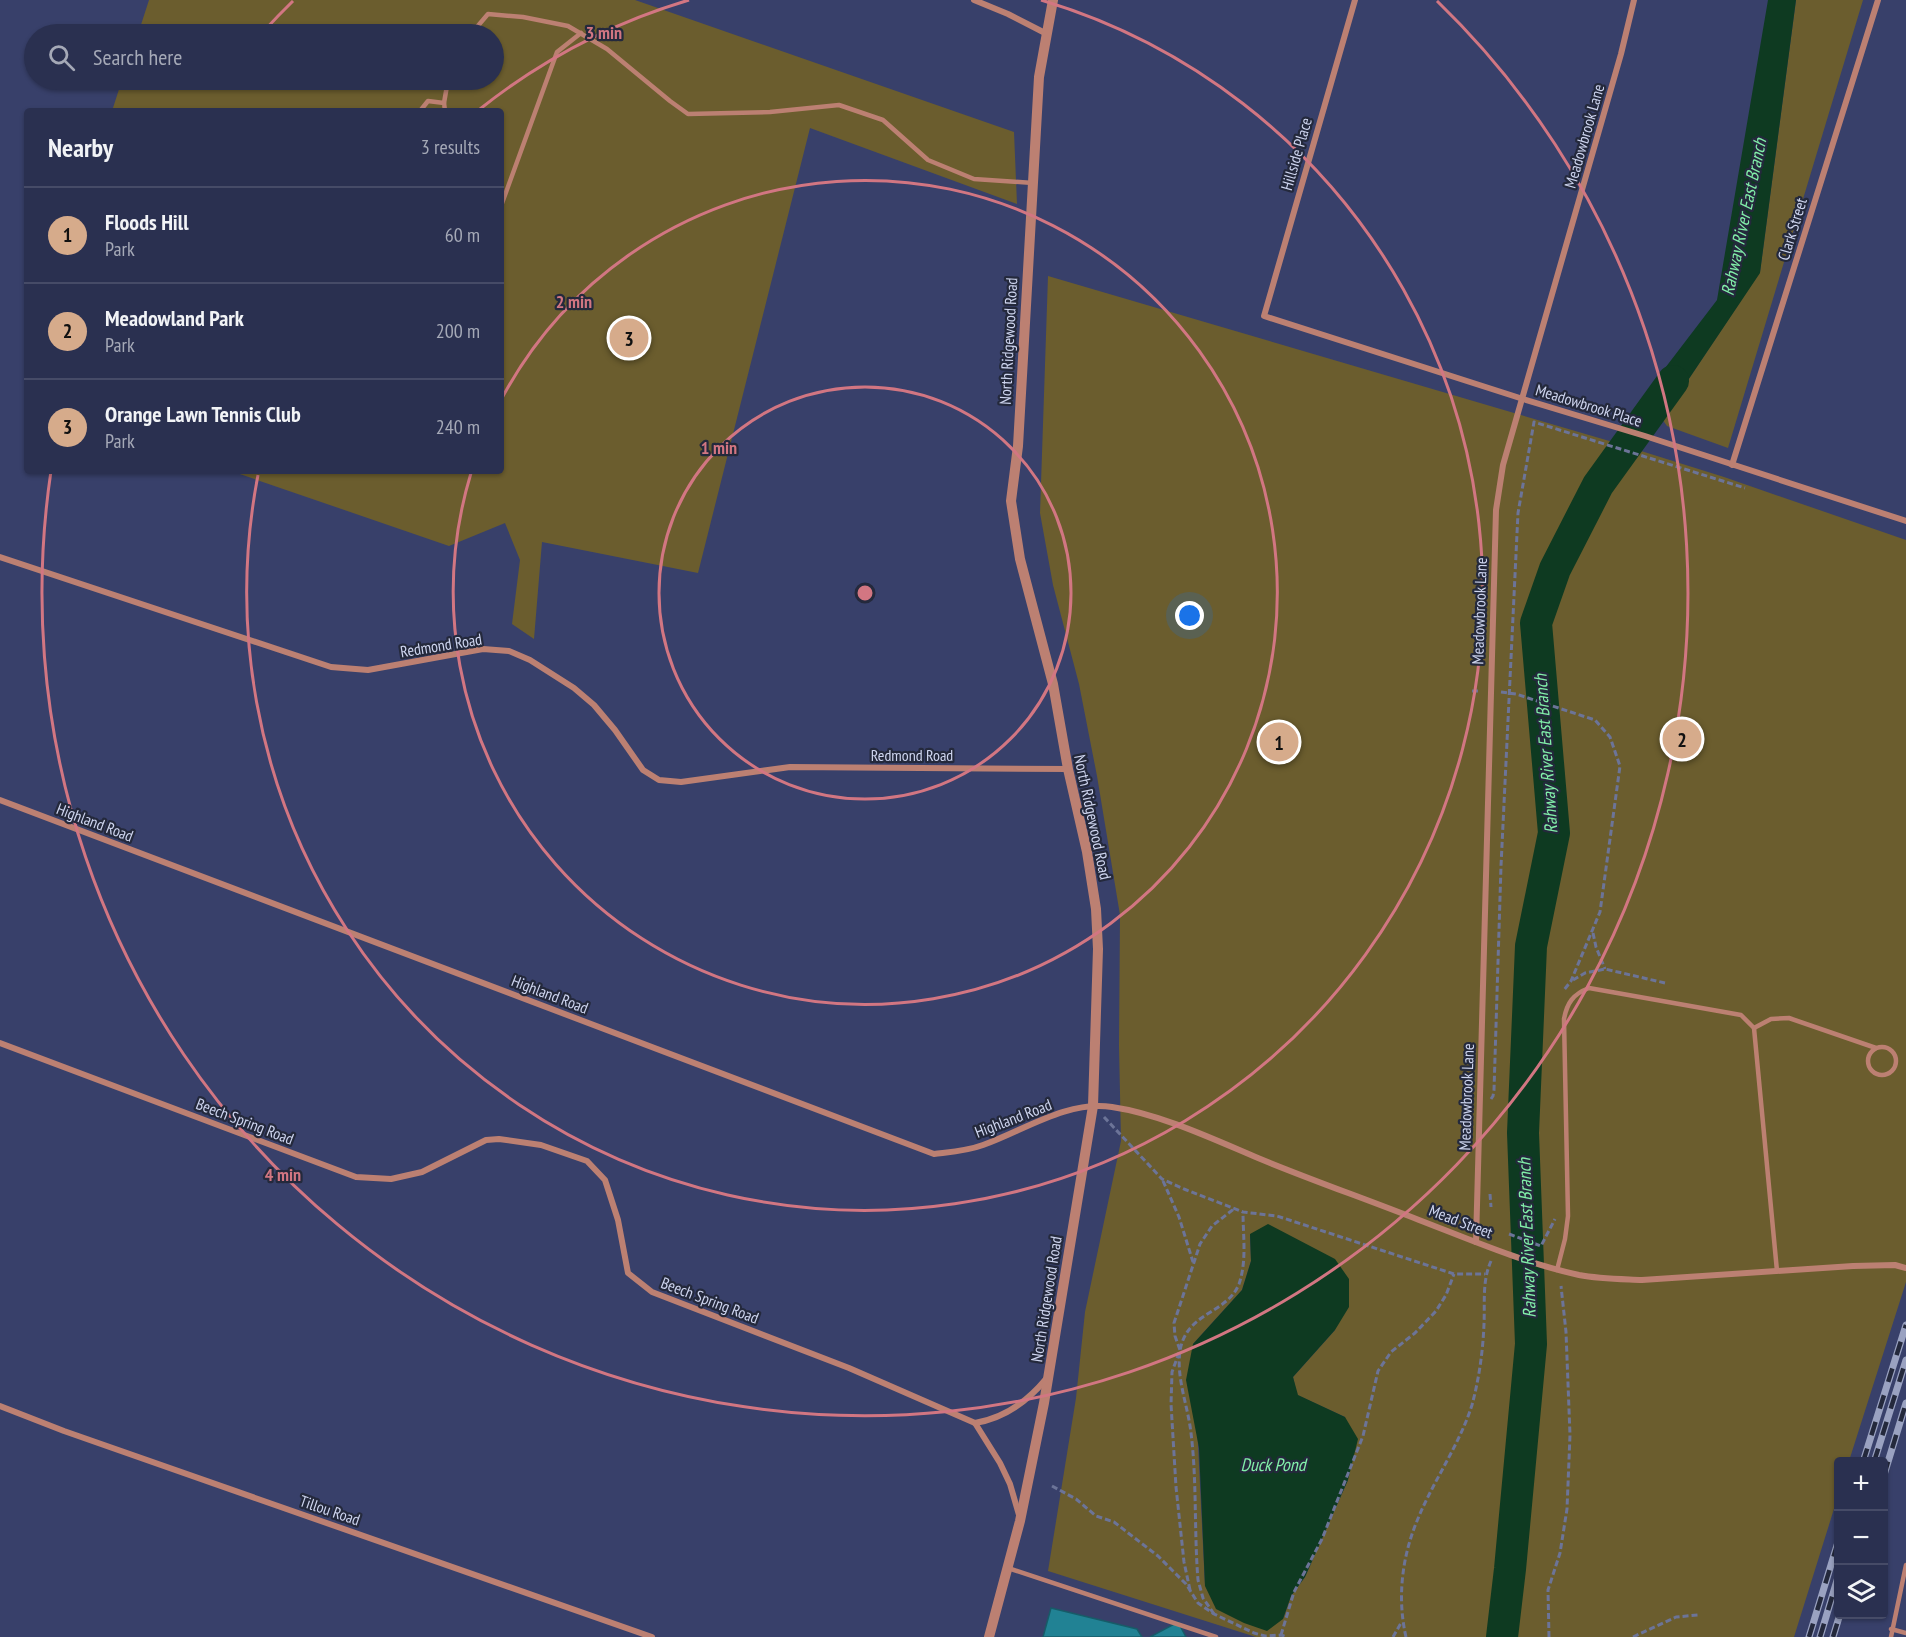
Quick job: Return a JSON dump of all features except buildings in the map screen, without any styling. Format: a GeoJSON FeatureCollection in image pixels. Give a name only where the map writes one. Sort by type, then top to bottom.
{"type":"FeatureCollection","features":[{"type":"Feature","properties":{"kind":"street"},"geometry":{"type":"LineString","coordinates":[[974,0],[1047,34]]}},
{"type":"Feature","properties":{"kind":"street","name":"North Ridgewood Road"},"geometry":{"type":"LineString","coordinates":[[989,1637],[1020,1521],[1048,1377],[1093,1106],[1098,949],[1096,909],[1087,852],[1068,769],[1053,684],[1020,559],[1011,501],[1018,446],[1039,77],[1053,0]]}},
{"type":"Feature","properties":{"kind":"street","name":"Hillside Place"},"geometry":{"type":"LineString","coordinates":[[1264,316],[1355,0]]}},
{"type":"Feature","properties":{"kind":"street","name":"Meadowbrook Lane"},"geometry":{"type":"LineString","coordinates":[[1476,1242],[1496,510],[1503,465],[1621,54],[1634,0]]}},
{"type":"Feature","properties":{"kind":"street","name":"Clark Street"},"geometry":{"type":"LineString","coordinates":[[1732,465],[1878,0]]}},
{"type":"Feature","properties":{"kind":"street","name":"Meadowbrook Place"},"geometry":{"type":"LineString","coordinates":[[1264,316],[1906,521]]}},
{"type":"Feature","properties":{"kind":"street","name":"Redmond Road"},"geometry":{"type":"LineString","coordinates":[[0,557],[331,667],[368,670],[483,649],[509,651],[530,660],[574,688],[607,719],[643,770],[650,776],[668,782],[702,780],[790,767],[1068,769]]}},
{"type":"Feature","properties":{"kind":"street","name":"Highland Road"},"geometry":{"type":"LineString","coordinates":[[0,800],[934,1154],[981,1146],[1067,1111],[1093,1106]]}},
{"type":"Feature","properties":{"kind":"street","name":"Beech Spring Road"},"geometry":{"type":"LineString","coordinates":[[0,1043],[356,1177],[392,1179],[422,1172],[486,1140],[499,1139],[541,1145],[587,1161],[605,1180],[618,1220],[628,1273],[652,1292],[849,1368],[975,1423]]}},
{"type":"Feature","properties":{"kind":"street","name":"Mead Street"},"geometry":{"type":"LineString","coordinates":[[1093,1106],[1112,1107],[1143,1114],[1476,1242],[1557,1270],[1615,1279],[1642,1280],[1852,1266],[1896,1265],[1906,1268]]}},
{"type":"Feature","properties":{"kind":"street"},"geometry":{"type":"LineString","coordinates":[[1020,1521],[1010,1484],[975,1423],[1006,1414],[1024,1403],[1048,1377]]}},
{"type":"Feature","properties":{"kind":"street","name":"Tillou Road"},"geometry":{"type":"LineString","coordinates":[[0,1406],[81,1437],[652,1637]]}},
{"type":"Feature","properties":{"kind":"lane"},"geometry":{"type":"LineString","coordinates":[[480,24],[488,14],[523,17],[568,26],[607,49],[688,114],[770,112],[839,105],[884,120],[928,160],[974,179],[1033,183]]}},
{"type":"Feature","properties":{"kind":"lane"},"geometry":{"type":"LineString","coordinates":[[504,198],[557,52],[581,33]]}},
{"type":"Feature","properties":{"kind":"lane"},"geometry":{"type":"LineString","coordinates":[[445,108],[446,90]]}},
{"type":"Feature","properties":{"kind":"lane"},"geometry":{"type":"LineString","coordinates":[[422,108],[428,101],[444,103]]}},
{"type":"Feature","properties":{"kind":"lane"},"geometry":{"type":"LineString","coordinates":[[1557,1270],[1568,1216],[1564,1019],[1566,1006],[1572,998],[1578,992],[1589,988],[1741,1015],[1754,1028],[1777,1271]]}},
{"type":"Feature","properties":{"kind":"lane"},"geometry":{"type":"LineString","coordinates":[[1754,1028],[1771,1019],[1789,1018],[1876,1048],[1886,1047],[1896,1056],[1896,1066],[1885,1075],[1872,1071],[1868,1063],[1870,1054],[1876,1048]]}},
{"type":"Feature","properties":{"kind":"lane"},"geometry":{"type":"LineString","coordinates":[[1891,1637],[1906,1566]]}},
{"type":"Feature","properties":{"kind":"lane"},"geometry":{"type":"LineString","coordinates":[[1008,1568],[1216,1637]]}},
{"type":"Feature","properties":{"kind":"lane"},"geometry":{"type":"LineString","coordinates":[[1891,1629],[1906,1633]]}},
{"type":"Feature","properties":{"kind":"path"},"geometry":{"type":"LineString","coordinates":[[1489,1101],[1494,1094],[1502,832],[1518,513],[1534,422],[1744,488]]}},
{"type":"Feature","properties":{"kind":"path"},"geometry":{"type":"LineString","coordinates":[[1472,691],[1483,692]]}},
{"type":"Feature","properties":{"kind":"path"},"geometry":{"type":"LineString","coordinates":[[1502,692],[1515,694],[1595,720],[1611,737],[1620,765],[1600,912],[1571,981],[1558,998]]}},
{"type":"Feature","properties":{"kind":"path"},"geometry":{"type":"LineString","coordinates":[[1592,931],[1605,969]]}},
{"type":"Feature","properties":{"kind":"path"},"geometry":{"type":"LineString","coordinates":[[1571,981],[1585,973],[1605,969],[1665,983]]}},
{"type":"Feature","properties":{"kind":"path"},"geometry":{"type":"LineString","coordinates":[[1093,1106],[1162,1179],[1179,1217],[1193,1262]]}},
{"type":"Feature","properties":{"kind":"path"},"geometry":{"type":"LineString","coordinates":[[1162,1179],[1244,1212],[1277,1216],[1454,1274],[1485,1274]]}},
{"type":"Feature","properties":{"kind":"path"},"geometry":{"type":"LineString","coordinates":[[1490,1184],[1491,1207]]}},
{"type":"Feature","properties":{"kind":"path"},"geometry":{"type":"LineString","coordinates":[[1214,1614],[1203,1598],[1198,1580],[1191,1433],[1180,1375],[1180,1350],[1174,1336],[1174,1323],[1200,1244],[1212,1226],[1235,1208]]}},
{"type":"Feature","properties":{"kind":"path"},"geometry":{"type":"LineString","coordinates":[[1190,1590],[1184,1562],[1176,1487],[1171,1404],[1172,1372],[1190,1328],[1201,1317],[1231,1298],[1238,1286],[1245,1258],[1244,1212]]}},
{"type":"Feature","properties":{"kind":"path"},"geometry":{"type":"LineString","coordinates":[[1509,1234],[1541,1246],[1557,1215]]}},
{"type":"Feature","properties":{"kind":"path"},"geometry":{"type":"LineString","coordinates":[[1406,1637],[1402,1622],[1404,1563],[1417,1521],[1459,1438],[1472,1405],[1479,1372],[1484,1326],[1485,1274],[1491,1261]]}},
{"type":"Feature","properties":{"kind":"path"},"geometry":{"type":"LineString","coordinates":[[1281,1635],[1294,1592],[1322,1539],[1363,1436],[1378,1371],[1391,1352],[1415,1333],[1436,1311],[1446,1295],[1454,1274]]}},
{"type":"Feature","properties":{"kind":"path"},"geometry":{"type":"LineString","coordinates":[[1549,1637],[1548,1590],[1560,1553],[1567,1509],[1570,1435],[1561,1286]]}},
{"type":"Feature","properties":{"kind":"path"},"geometry":{"type":"LineString","coordinates":[[1052,1486],[1076,1498],[1096,1516],[1114,1522],[1158,1556],[1173,1570],[1198,1603],[1214,1614],[1254,1633],[1287,1637]]}},
{"type":"Feature","properties":{"kind":"path"},"geometry":{"type":"LineString","coordinates":[[1633,1637],[1676,1617],[1698,1615]]}},
{"type":"Feature","properties":{"kind":"path"},"geometry":{"type":"LineString","coordinates":[[1393,1637],[1402,1622]]}},
{"type":"Feature","properties":{"kind":"shaded area"},"geometry":{"type":"Polygon","coordinates":[[[149,0],[635,0],[1014,132],[1017,204],[810,128],[698,573],[542,542],[534,639],[512,624],[520,560],[505,523],[449,546],[240,474],[504,474],[504,108],[113,108],[119,90],[504,90],[504,24],[141,24],[149,0]]]}},
{"type":"Feature","properties":{"kind":"shaded area"},"geometry":{"type":"Polygon","coordinates":[[[1796,0],[1863,0],[1728,448],[1667,426],[1662,419],[1760,272],[1796,0]]]}},
{"type":"Feature","properties":{"kind":"shaded area"},"geometry":{"type":"Polygon","coordinates":[[[1048,276],[1606,440],[1724,477],[1906,540],[1906,1282],[1850,1457],[1834,1457],[1834,1509],[1794,1637],[1256,1637],[1048,1571],[1076,1398],[1085,1312],[1121,1141],[1120,915],[1079,684],[1053,585],[1040,513],[1048,276]],[[1250,1235],[1251,1261],[1242,1290],[1193,1344],[1205,1586],[1283,1619],[1291,1596],[1305,1577],[1348,1480],[1345,1417],[1297,1395],[1293,1377],[1335,1330],[1250,1235]]]}},
{"type":"Feature","properties":{"kind":"water"},"geometry":{"type":"Polygon","coordinates":[[[1768,0],[1796,0],[1760,273],[1662,419],[1633,410],[1717,300],[1768,0]]]}},
{"type":"Feature","properties":{"kind":"water","name":"Duck Pond"},"geometry":{"type":"Polygon","coordinates":[[[1268,1224],[1335,1259],[1349,1279],[1349,1307],[1335,1330],[1293,1377],[1298,1395],[1345,1417],[1358,1439],[1348,1480],[1305,1577],[1291,1596],[1283,1619],[1267,1631],[1216,1609],[1205,1586],[1199,1448],[1186,1380],[1193,1344],[1242,1290],[1251,1261],[1250,1234],[1268,1224]]]}},
{"type":"Feature","properties":{"kind":"waterway","name":"Rahway River East Branch"},"geometry":{"type":"LineString","coordinates":[[1502,1637],[1531,1344],[1523,1133],[1531,946],[1554,833],[1536,623],[1555,569],[1598,485],[1673,381]]}},
{"type":"Feature","properties":{"kind":"railway"},"geometry":{"type":"LineString","coordinates":[[1865,1457],[1906,1325]]}},
{"type":"Feature","properties":{"kind":"railway"},"geometry":{"type":"LineString","coordinates":[[1876,1457],[1906,1360]]}},
{"type":"Feature","properties":{"kind":"railway"},"geometry":{"type":"LineString","coordinates":[[1888,1462],[1906,1403]]}},
{"type":"Feature","properties":{"kind":"railway"},"geometry":{"type":"LineString","coordinates":[[1809,1637],[1834,1555]]}},
{"type":"Feature","properties":{"kind":"railway"},"geometry":{"type":"LineString","coordinates":[[1820,1637],[1834,1590]]}},
{"type":"Feature","properties":{"kind":"railway"},"geometry":{"type":"LineString","coordinates":[[1833,1637],[1838,1619]]}},
{"type":"Feature","properties":{"kind":"place","name":"Orange Lawn Tennis Club"},"geometry":{"type":"Point","coordinates":[629,338]}},
{"type":"Feature","properties":{"kind":"place","name":"Meadowland Park"},"geometry":{"type":"Point","coordinates":[1682,739]}},
{"type":"Feature","properties":{"kind":"place","name":"Floods Hill"},"geometry":{"type":"Point","coordinates":[1279,742]}}]}
